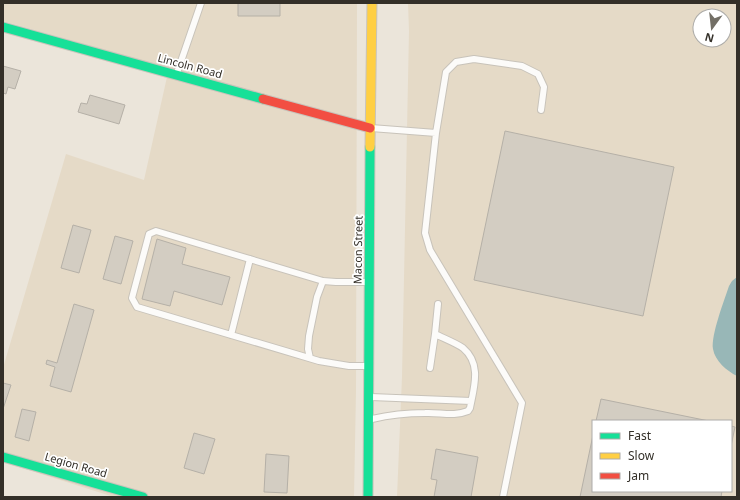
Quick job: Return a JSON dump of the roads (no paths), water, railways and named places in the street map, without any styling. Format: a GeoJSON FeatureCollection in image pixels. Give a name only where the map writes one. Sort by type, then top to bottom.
{"type":"FeatureCollection","features":[{"type":"Feature","properties":{"kind":"street","name":"Macon Street"},"geometry":{"type":"LineString","coordinates":[[368,497],[372,3]]}},
{"type":"Feature","properties":{"kind":"street","name":"Lincoln Road"},"geometry":{"type":"LineString","coordinates":[[3,27],[370,128]]}},
{"type":"Feature","properties":{"kind":"street","name":"Legion Road"},"geometry":{"type":"LineString","coordinates":[[3,457],[143,497]]}},
{"type":"Feature","properties":{"kind":"lane"},"geometry":{"type":"LineString","coordinates":[[176,75],[201,3]]}},
{"type":"Feature","properties":{"kind":"lane"},"geometry":{"type":"LineString","coordinates":[[503,497],[522,403],[430,250],[425,234],[436,133],[446,72],[456,62],[474,60],[522,66],[538,74],[544,87],[540,110]]}},
{"type":"Feature","properties":{"kind":"lane"},"geometry":{"type":"LineString","coordinates":[[370,128],[436,133]]}},
{"type":"Feature","properties":{"kind":"lane"},"geometry":{"type":"LineString","coordinates":[[369,366],[349,366],[319,361],[137,307],[132,298],[149,234],[156,231],[323,281],[370,282]]}},
{"type":"Feature","properties":{"kind":"lane"},"geometry":{"type":"LineString","coordinates":[[231,335],[250,259]]}},
{"type":"Feature","properties":{"kind":"lane"},"geometry":{"type":"LineString","coordinates":[[310,358],[308,349],[309,336],[317,297],[323,281]]}},
{"type":"Feature","properties":{"kind":"lane"},"geometry":{"type":"LineString","coordinates":[[430,368],[438,304]]}},
{"type":"Feature","properties":{"kind":"lane"},"geometry":{"type":"LineString","coordinates":[[368,419],[426,413],[458,414],[468,411],[470,408],[476,370],[473,361],[462,348],[435,334]]}},
{"type":"Feature","properties":{"kind":"lane"},"geometry":{"type":"LineString","coordinates":[[368,397],[471,401]]}},
{"type":"Feature","properties":{"kind":"water"},"geometry":{"type":"Polygon","coordinates":[[[737,277],[737,376],[729,371],[716,358],[713,343],[718,318],[729,286],[737,277]]]}}]}
